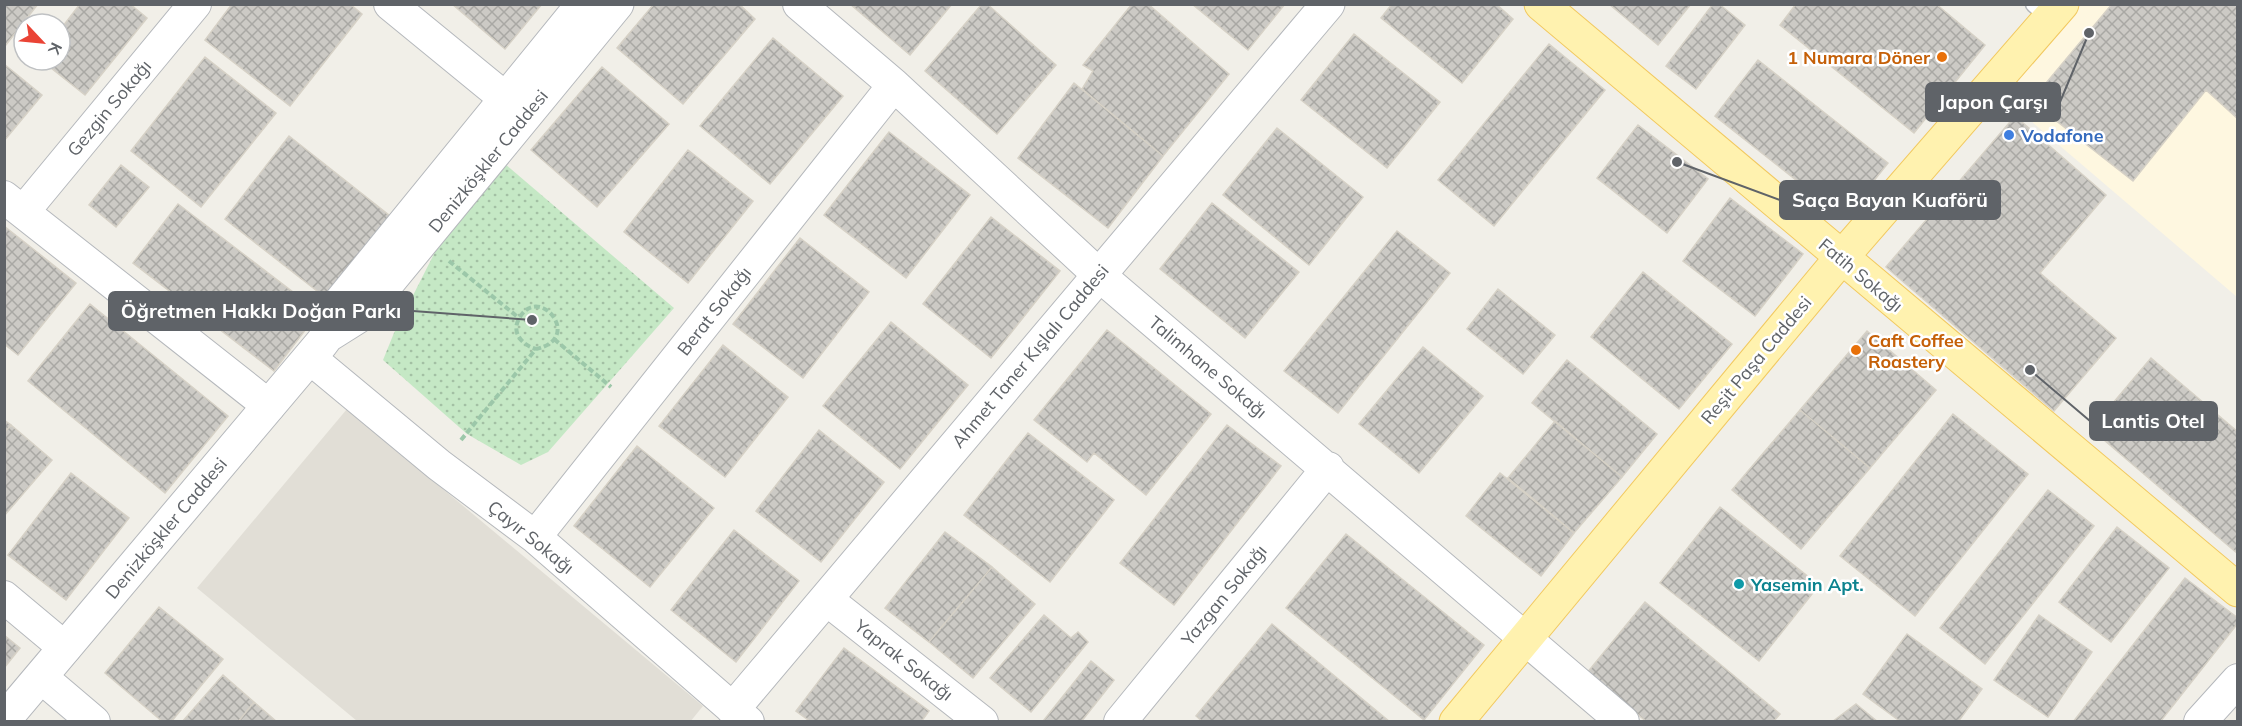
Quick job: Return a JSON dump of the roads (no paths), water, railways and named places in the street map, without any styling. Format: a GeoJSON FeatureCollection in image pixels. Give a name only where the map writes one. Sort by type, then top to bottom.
{"type":"FeatureCollection","features":[{"type":"Feature","properties":{"kind":"main road","name":"Fatih Sokağı"},"geometry":{"type":"LineString","coordinates":[[1541,4],[2238,590]]}},
{"type":"Feature","properties":{"kind":"main road","name":"Reşit Paşa Caddesi"},"geometry":{"type":"LineString","coordinates":[[1456,722],[2048,9]]}},
{"type":"Feature","properties":{"kind":"street","name":"Gezgin Sokağı"},"geometry":{"type":"LineString","coordinates":[[14,205],[195,4]]}},
{"type":"Feature","properties":{"kind":"street"},"geometry":{"type":"LineString","coordinates":[[390,4],[516,107]]}},
{"type":"Feature","properties":{"kind":"street","name":"Talimhane Sokağı"},"geometry":{"type":"LineString","coordinates":[[799,4],[894,85],[1098,275],[1328,468],[1623,722]]}},
{"type":"Feature","properties":{"kind":"street","name":"Ahmet Taner Kışlalı Caddesi"},"geometry":{"type":"LineString","coordinates":[[735,717],[826,599],[1328,4]]}},
{"type":"Feature","properties":{"kind":"street","name":"Denizköşkler Caddesi"},"geometry":{"type":"LineString","coordinates":[[4,720],[318,347],[362,314],[424,239],[516,107],[591,10]]}},
{"type":"Feature","properties":{"kind":"street","name":"Berat Sokağı"},"geometry":{"type":"LineString","coordinates":[[535,537],[894,85]]}},
{"type":"Feature","properties":{"kind":"street","name":"Denizköşkler Caddesi"},"geometry":{"type":"LineString","coordinates":[[318,347],[338,305],[516,107]]}},
{"type":"Feature","properties":{"kind":"street"},"geometry":{"type":"LineString","coordinates":[[14,205],[269,406]]}},
{"type":"Feature","properties":{"kind":"street","name":"Çayır Sokağı"},"geometry":{"type":"LineString","coordinates":[[318,347],[439,465],[535,537],[735,717]]}},
{"type":"Feature","properties":{"kind":"street","name":"Yazgan Sokağı"},"geometry":{"type":"LineString","coordinates":[[1120,722],[1328,468]]}},
{"type":"Feature","properties":{"kind":"street"},"geometry":{"type":"LineString","coordinates":[[4,597],[65,648]]}},
{"type":"Feature","properties":{"kind":"street","name":"Yaprak Sokağı"},"geometry":{"type":"LineString","coordinates":[[826,599],[982,722]]}},
{"type":"Feature","properties":{"kind":"street"},"geometry":{"type":"LineString","coordinates":[[41,677],[94,722]]}},
{"type":"Feature","properties":{"kind":"street"},"geometry":{"type":"LineString","coordinates":[[2200,722],[2238,680]]}},
{"type":"Feature","properties":{"kind":"place","name":"Japon Çarşı"},"geometry":{"type":"Point","coordinates":[2089,33]}},
{"type":"Feature","properties":{"kind":"place","name":"1 Numara Döner"},"geometry":{"type":"Point","coordinates":[1942,57]}},
{"type":"Feature","properties":{"kind":"place","name":"Vodafone"},"geometry":{"type":"Point","coordinates":[2009,135]}},
{"type":"Feature","properties":{"kind":"place","name":"Saça Bayan Kuaförü"},"geometry":{"type":"Point","coordinates":[1677,162]}},
{"type":"Feature","properties":{"kind":"place","name":"Öğretmen Hakkı Doğan Parkı"},"geometry":{"type":"Point","coordinates":[532,320]}},
{"type":"Feature","properties":{"kind":"place","name":"Caft Coffee Roastery"},"geometry":{"type":"Point","coordinates":[1856,350]}},
{"type":"Feature","properties":{"kind":"place","name":"Lantis Otel"},"geometry":{"type":"Point","coordinates":[2030,370]}},
{"type":"Feature","properties":{"kind":"place","name":"Yasemin Apt."},"geometry":{"type":"Point","coordinates":[1739,584]}}]}
